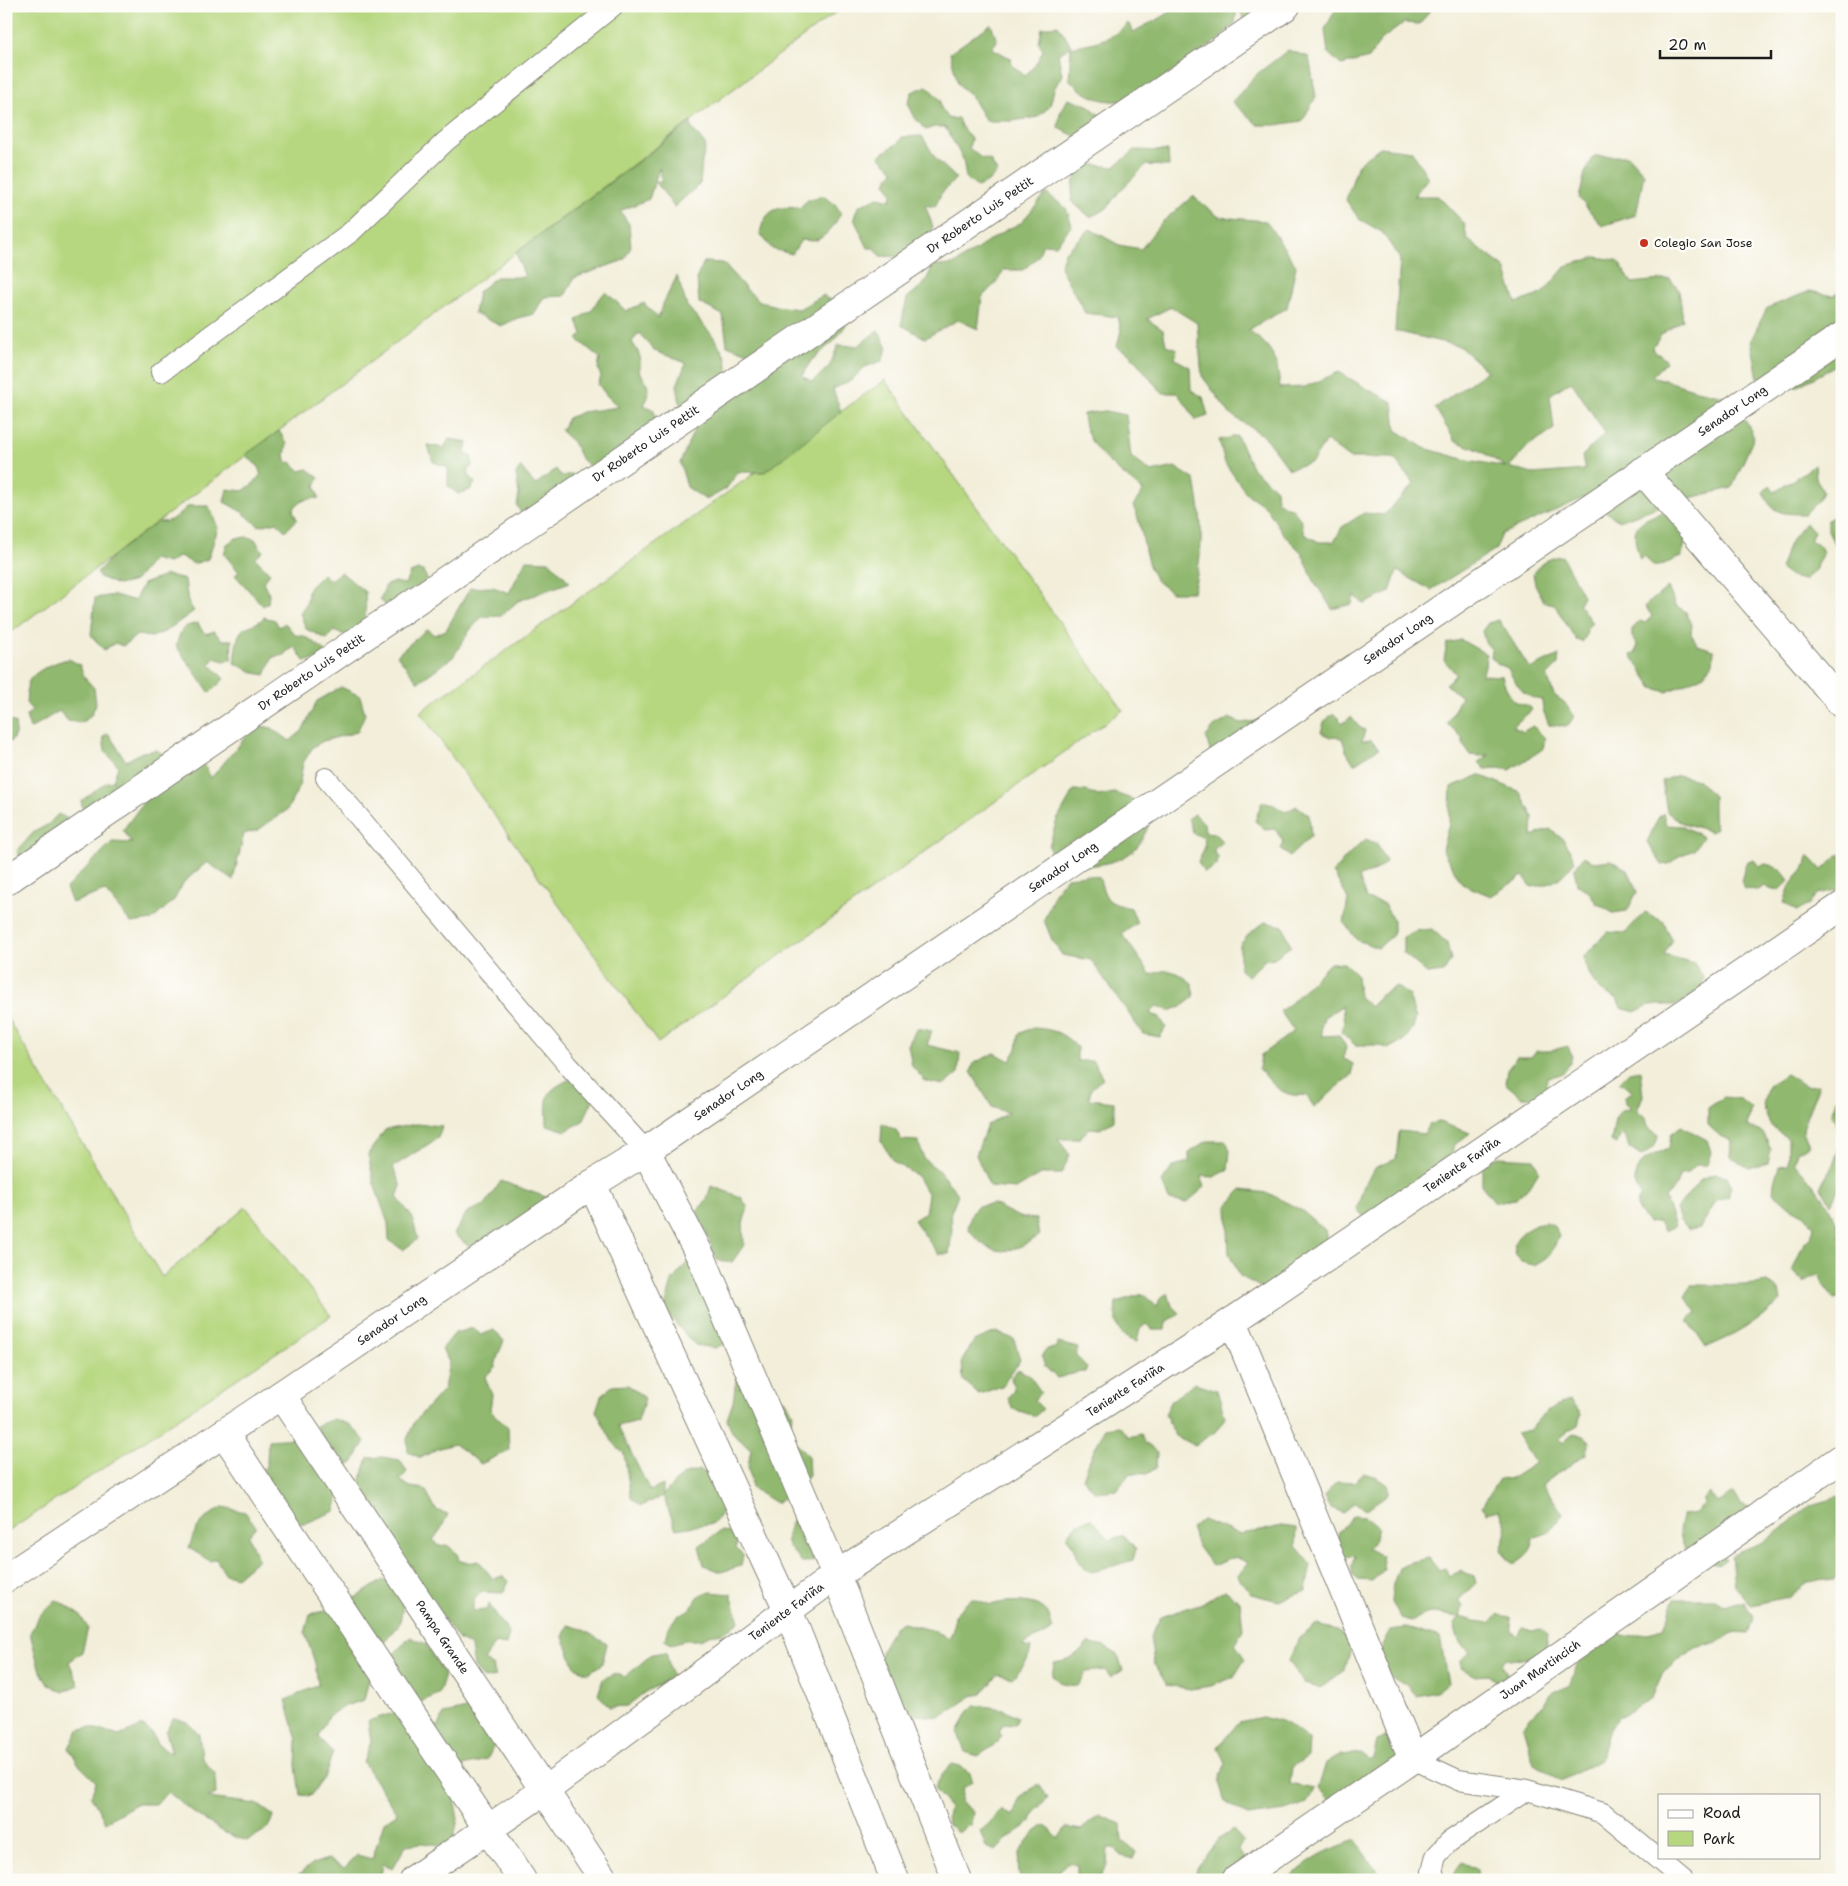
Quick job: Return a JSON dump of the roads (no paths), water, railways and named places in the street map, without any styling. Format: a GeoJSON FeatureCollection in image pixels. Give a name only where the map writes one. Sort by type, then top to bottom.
{"type":"FeatureCollection","features":[{"type":"Feature","properties":{"kind":"street","name":"Dr Roberto Luis Pettit"},"geometry":{"type":"LineString","coordinates":[[6,881],[1286,6]]}},
{"type":"Feature","properties":{"kind":"street","name":"Senador Long"},"geometry":{"type":"LineString","coordinates":[[224,1433],[592,1184],[646,1151],[1842,336]]}},
{"type":"Feature","properties":{"kind":"street"},"geometry":{"type":"LineString","coordinates":[[1643,470],[1842,704]]}},
{"type":"Feature","properties":{"kind":"street","name":"Teniente Fariña"},"geometry":{"type":"LineString","coordinates":[[414,1880],[544,1791],[836,1575],[1233,1321],[1842,906]]}},
{"type":"Feature","properties":{"kind":"street"},"geometry":{"type":"LineString","coordinates":[[646,1151],[703,1261],[836,1575],[957,1880]]}},
{"type":"Feature","properties":{"kind":"street"},"geometry":{"type":"LineString","coordinates":[[592,1184],[788,1610],[895,1880]]}},
{"type":"Feature","properties":{"kind":"street"},"geometry":{"type":"LineString","coordinates":[[1233,1321],[1413,1759]]}},
{"type":"Feature","properties":{"kind":"street","name":"Pampa Grande"},"geometry":{"type":"LineString","coordinates":[[281,1395],[604,1880]]}},
{"type":"Feature","properties":{"kind":"street"},"geometry":{"type":"LineString","coordinates":[[6,1578],[224,1433],[522,1880]]}},
{"type":"Feature","properties":{"kind":"street","name":"Juan Martincich"},"geometry":{"type":"LineString","coordinates":[[1236,1880],[1413,1759],[1842,1458]]}},
{"type":"Feature","properties":{"kind":"lane"},"geometry":{"type":"LineString","coordinates":[[161,372],[351,232],[446,141],[613,6]]}},
{"type":"Feature","properties":{"kind":"lane"},"geometry":{"type":"LineString","coordinates":[[326,778],[568,1065],[646,1151]]}},
{"type":"Feature","properties":{"kind":"lane"},"geometry":{"type":"LineString","coordinates":[[1413,1759],[1458,1780],[1526,1790],[1603,1813],[1684,1880]]}},
{"type":"Feature","properties":{"kind":"lane"},"geometry":{"type":"LineString","coordinates":[[1436,1880],[1432,1872],[1436,1856],[1449,1842],[1526,1790]]}},
{"type":"Feature","properties":{"kind":"place","name":"Colegio San Jose"},"geometry":{"type":"Point","coordinates":[1644,243]}}]}
